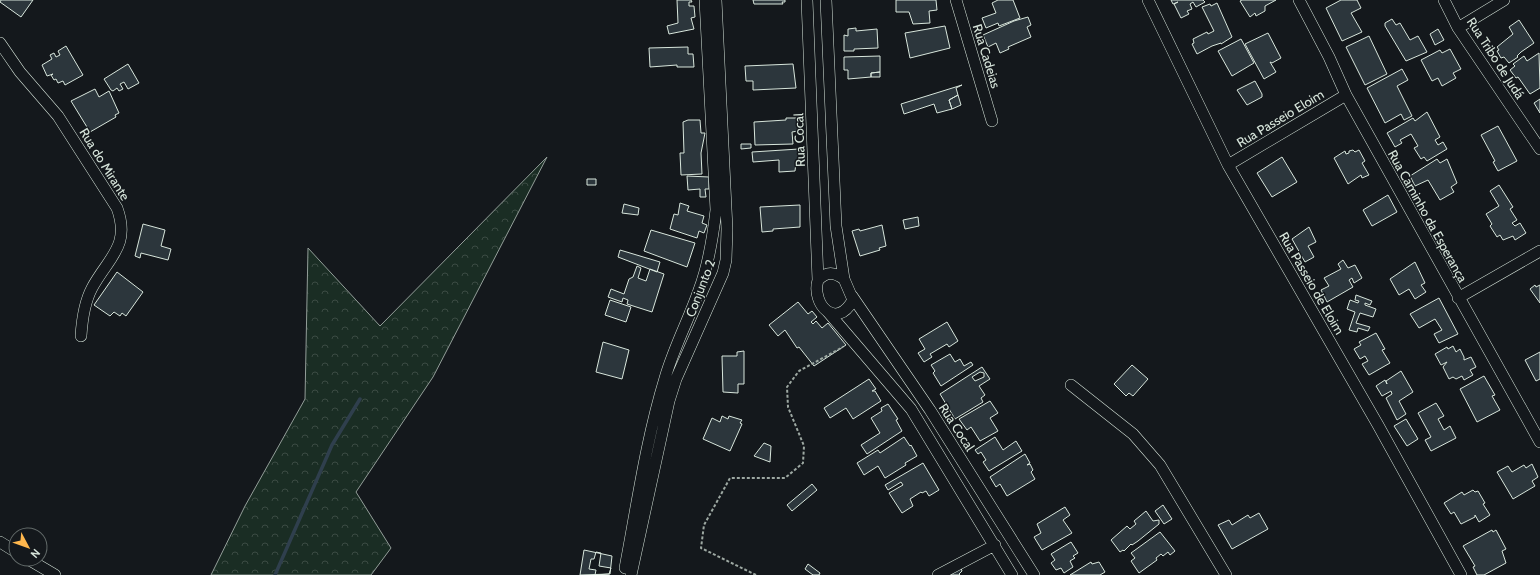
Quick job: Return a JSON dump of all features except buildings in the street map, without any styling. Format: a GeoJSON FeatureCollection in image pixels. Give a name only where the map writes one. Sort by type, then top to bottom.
{"type":"FeatureCollection","features":[{"type":"Feature","properties":{"kind":"street","name":"Conjunto 2"},"geometry":{"type":"LineString","coordinates":[[705,0],[717,120]]}},
{"type":"Feature","properties":{"kind":"street","name":"Conjunto 2"},"geometry":{"type":"LineString","coordinates":[[664,399],[679,372],[723,273],[726,260],[721,209],[717,120],[716,0]]}},
{"type":"Feature","properties":{"kind":"street","name":"Rua Cocal"},"geometry":{"type":"LineString","coordinates":[[807,0],[818,280]]}},
{"type":"Feature","properties":{"kind":"street"},"geometry":{"type":"LineString","coordinates":[[826,0],[836,226],[844,279],[853,300],[847,310],[842,314],[828,312]]}},
{"type":"Feature","properties":{"kind":"street","name":"Rua Cadeias"},"geometry":{"type":"LineString","coordinates":[[956,0],[992,121]]}},
{"type":"Feature","properties":{"kind":"street","name":"Rua Passeio de Eloim"},"geometry":{"type":"LineString","coordinates":[[1148,0],[1228,165],[1374,419],[1461,575]]}},
{"type":"Feature","properties":{"kind":"street","name":"Rua Caminho da Esperança"},"geometry":{"type":"LineString","coordinates":[[1299,0],[1346,95],[1458,298],[1540,442]]}},
{"type":"Feature","properties":{"kind":"street","name":"Rua Tribo de Judá"},"geometry":{"type":"LineString","coordinates":[[1444,0],[1458,28],[1540,150]]}},
{"type":"Feature","properties":{"kind":"street"},"geometry":{"type":"LineString","coordinates":[[1458,28],[1504,0]]}},
{"type":"Feature","properties":{"kind":"street","name":"Rua do Mirante"},"geometry":{"type":"LineString","coordinates":[[0,43],[20,72],[58,116],[117,208],[121,218],[123,228],[121,240],[91,289],[85,306],[81,336]]}},
{"type":"Feature","properties":{"kind":"street","name":"Rua Passeio Eloim"},"geometry":{"type":"LineString","coordinates":[[1228,165],[1346,95]]}},
{"type":"Feature","properties":{"kind":"street","name":"Conjunto 2"},"geometry":{"type":"LineString","coordinates":[[628,574],[642,474],[664,399],[672,356],[704,275],[714,228],[721,209]]}},
{"type":"Feature","properties":{"kind":"street"},"geometry":{"type":"LineString","coordinates":[[1458,298],[1540,251]]}},
{"type":"Feature","properties":{"kind":"street"},"geometry":{"type":"LineString","coordinates":[[844,279],[835,273],[825,274],[818,280],[817,295],[820,304],[854,341],[911,409],[1012,575]]}},
{"type":"Feature","properties":{"kind":"street","name":"Rua Cocal"},"geometry":{"type":"LineString","coordinates":[[852,296],[930,410],[1034,575]]}},
{"type":"Feature","properties":{"kind":"street"},"geometry":{"type":"LineString","coordinates":[[1071,385],[1133,434],[1160,465],[1226,575]]}},
{"type":"Feature","properties":{"kind":"street"},"geometry":{"type":"LineString","coordinates":[[938,575],[995,545]]}},
{"type":"Feature","properties":{"kind":"street"},"geometry":{"type":"LineString","coordinates":[[42,567],[55,575]]}},
{"type":"Feature","properties":{"kind":"path"},"geometry":{"type":"LineString","coordinates":[[756,575],[701,548],[704,525],[730,478],[785,478],[803,463],[804,446],[788,407],[787,387],[799,371],[854,341]]}},
{"type":"Feature","properties":{"kind":"green space"},"geometry":{"type":"Polygon","coordinates":[[[547,157],[433,377],[356,492],[391,548],[371,575],[211,575],[245,506],[305,399],[308,248],[380,326],[547,157]]]}},
{"type":"Feature","properties":{"kind":"waterway"},"geometry":{"type":"LineString","coordinates":[[275,575],[332,445],[360,399]]}}]}
